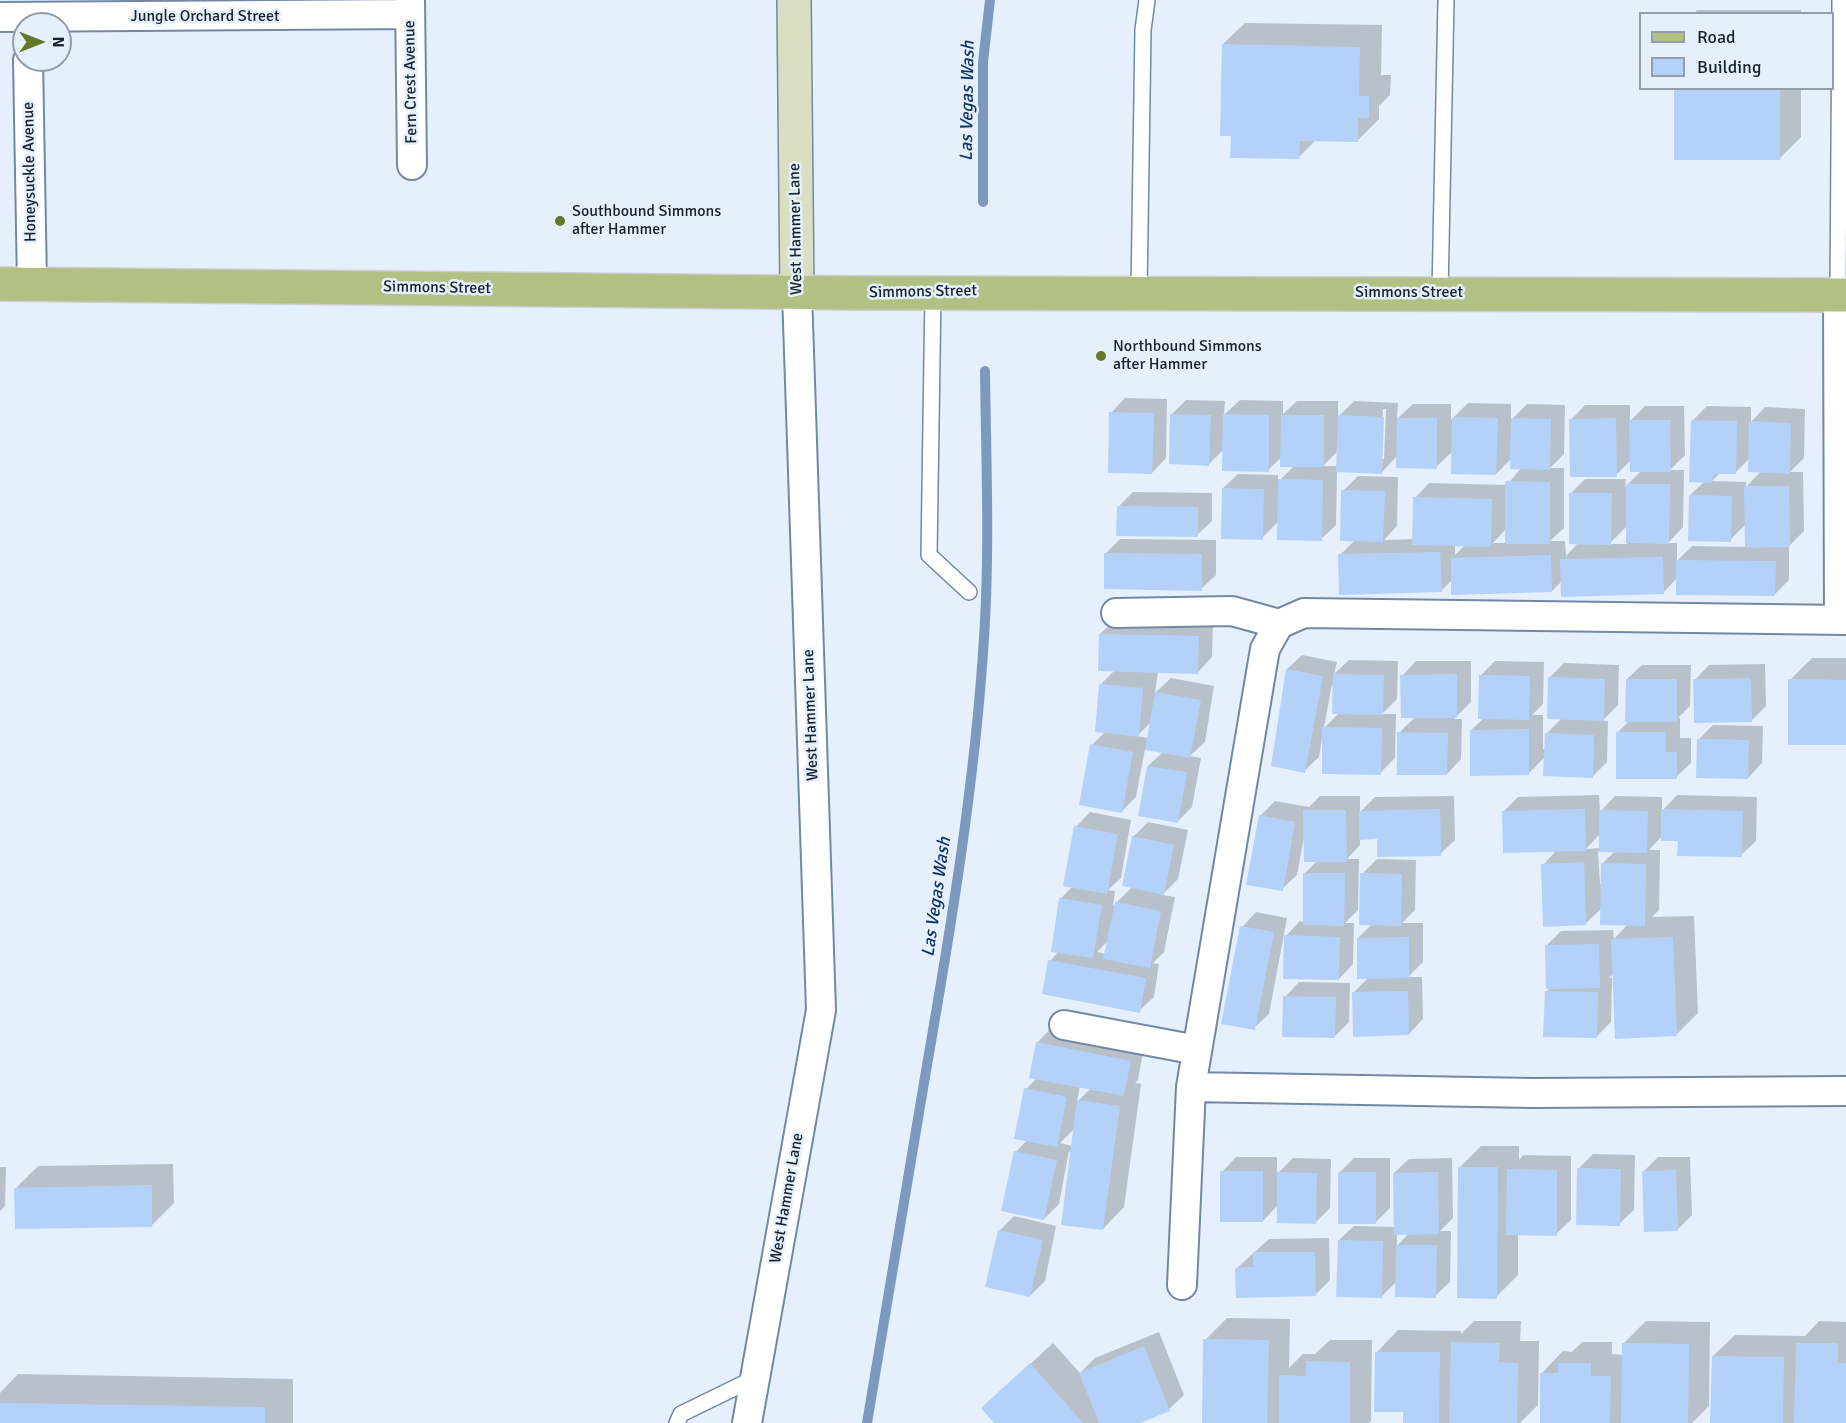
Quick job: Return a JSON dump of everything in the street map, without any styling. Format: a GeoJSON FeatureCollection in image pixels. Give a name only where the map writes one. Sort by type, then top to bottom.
{"type":"FeatureCollection","features":[{"type":"Feature","properties":{"kind":"main road","name":"Simmons Street"},"geometry":{"type":"LineString","coordinates":[[0,284],[797,292],[1440,292],[1842,295]]}},
{"type":"Feature","properties":{"kind":"street","name":"West Hammer Lane"},"geometry":{"type":"LineString","coordinates":[[747,1423],[821,1010],[797,292],[794,0]]}},
{"type":"Feature","properties":{"kind":"street","name":"Jungle Orchard Street"},"geometry":{"type":"LineString","coordinates":[[72,13],[410,7]]}},
{"type":"Feature","properties":{"kind":"street","name":"Fern Crest Avenue"},"geometry":{"type":"LineString","coordinates":[[410,7],[412,165]]}},
{"type":"Feature","properties":{"kind":"street","name":"Honeysuckle Avenue"},"geometry":{"type":"LineString","coordinates":[[28,72],[32,284]]}},
{"type":"Feature","properties":{"kind":"street"},"geometry":{"type":"LineString","coordinates":[[1182,1285],[1191,1087],[1265,649],[1279,624],[1304,613],[1842,620],[1842,295]]}},
{"type":"Feature","properties":{"kind":"street"},"geometry":{"type":"LineString","coordinates":[[1116,613],[1232,611],[1279,624]]}},
{"type":"Feature","properties":{"kind":"street"},"geometry":{"type":"LineString","coordinates":[[1064,1025],[1197,1050]]}},
{"type":"Feature","properties":{"kind":"street"},"geometry":{"type":"LineString","coordinates":[[1191,1087],[1533,1094],[1846,1091]]}},
{"type":"Feature","properties":{"kind":"lane"},"geometry":{"type":"LineString","coordinates":[[1139,292],[1143,30],[1146,0]]}},
{"type":"Feature","properties":{"kind":"lane"},"geometry":{"type":"LineString","coordinates":[[1440,292],[1446,0]]}},
{"type":"Feature","properties":{"kind":"lane"},"geometry":{"type":"LineString","coordinates":[[1840,0],[1842,295]]}},
{"type":"Feature","properties":{"kind":"lane"},"geometry":{"type":"LineString","coordinates":[[933,292],[929,555],[969,592]]}},
{"type":"Feature","properties":{"kind":"lane"},"geometry":{"type":"LineString","coordinates":[[677,1423],[681,1414],[755,1378]]}},
{"type":"Feature","properties":{"kind":"building"},"geometry":{"type":"Polygon","coordinates":[[[1222,44],[1360,47],[1359,96],[1369,96],[1369,118],[1358,118],[1358,142],[1300,141],[1299,159],[1230,158],[1231,136],[1220,136],[1222,44]]]}},
{"type":"Feature","properties":{"kind":"building"},"geometry":{"type":"Polygon","coordinates":[[[1674,90],[1780,90],[1780,160],[1674,160],[1674,90]]]}},
{"type":"Feature","properties":{"kind":"building"},"geometry":{"type":"Polygon","coordinates":[[[1109,412],[1154,413],[1152,474],[1108,473],[1109,412]]]}},
{"type":"Feature","properties":{"kind":"building"},"geometry":{"type":"Polygon","coordinates":[[[1170,414],[1211,415],[1209,466],[1169,464],[1170,414]]]}},
{"type":"Feature","properties":{"kind":"building"},"geometry":{"type":"Polygon","coordinates":[[[1223,414],[1269,415],[1269,472],[1222,471],[1223,414]]]}},
{"type":"Feature","properties":{"kind":"building"},"geometry":{"type":"Polygon","coordinates":[[[1281,415],[1324,415],[1324,467],[1280,467],[1281,415]]]}},
{"type":"Feature","properties":{"kind":"building"},"geometry":{"type":"Polygon","coordinates":[[[1338,415],[1384,417],[1382,474],[1336,472],[1338,415]]]}},
{"type":"Feature","properties":{"kind":"building"},"geometry":{"type":"Polygon","coordinates":[[[1452,417],[1498,418],[1496,475],[1451,474],[1452,417]]]}},
{"type":"Feature","properties":{"kind":"building"},"geometry":{"type":"Polygon","coordinates":[[[1397,418],[1437,418],[1437,469],[1396,468],[1397,418]]]}},
{"type":"Feature","properties":{"kind":"building"},"geometry":{"type":"Polygon","coordinates":[[[1511,418],[1551,419],[1550,470],[1510,469],[1511,418]]]}},
{"type":"Feature","properties":{"kind":"building"},"geometry":{"type":"Polygon","coordinates":[[[1616,418],[1617,477],[1570,477],[1569,419],[1616,418]]]}},
{"type":"Feature","properties":{"kind":"building"},"geometry":{"type":"Polygon","coordinates":[[[1629,420],[1670,420],[1671,472],[1630,472],[1629,420]]]}},
{"type":"Feature","properties":{"kind":"building"},"geometry":{"type":"Polygon","coordinates":[[[1691,420],[1737,421],[1736,474],[1713,474],[1712,483],[1689,482],[1691,420]]]}},
{"type":"Feature","properties":{"kind":"building"},"geometry":{"type":"Polygon","coordinates":[[[1749,421],[1791,423],[1790,474],[1748,472],[1749,421]]]}},
{"type":"Feature","properties":{"kind":"building"},"geometry":{"type":"Polygon","coordinates":[[[1278,479],[1323,480],[1322,541],[1277,540],[1278,479]]]}},
{"type":"Feature","properties":{"kind":"building"},"geometry":{"type":"Polygon","coordinates":[[[1505,481],[1550,482],[1550,544],[1505,544],[1505,481]]]}},
{"type":"Feature","properties":{"kind":"building"},"geometry":{"type":"Polygon","coordinates":[[[1626,484],[1670,484],[1669,544],[1626,543],[1626,484]]]}},
{"type":"Feature","properties":{"kind":"building"},"geometry":{"type":"Polygon","coordinates":[[[1744,486],[1789,486],[1790,547],[1745,548],[1744,486]]]}},
{"type":"Feature","properties":{"kind":"building"},"geometry":{"type":"Polygon","coordinates":[[[1222,488],[1264,489],[1263,540],[1221,539],[1222,488]]]}},
{"type":"Feature","properties":{"kind":"building"},"geometry":{"type":"Polygon","coordinates":[[[1341,490],[1385,491],[1383,542],[1340,541],[1341,490]]]}},
{"type":"Feature","properties":{"kind":"building"},"geometry":{"type":"Polygon","coordinates":[[[1569,493],[1612,493],[1611,545],[1569,544],[1569,493]]]}},
{"type":"Feature","properties":{"kind":"building"},"geometry":{"type":"Polygon","coordinates":[[[1689,495],[1732,496],[1731,542],[1688,541],[1689,495]]]}},
{"type":"Feature","properties":{"kind":"building"},"geometry":{"type":"Polygon","coordinates":[[[1413,497],[1492,499],[1491,547],[1412,545],[1413,497]]]}},
{"type":"Feature","properties":{"kind":"building"},"geometry":{"type":"Polygon","coordinates":[[[1117,506],[1198,507],[1198,537],[1116,536],[1117,506]]]}},
{"type":"Feature","properties":{"kind":"building"},"geometry":{"type":"Polygon","coordinates":[[[1440,552],[1442,592],[1339,595],[1338,554],[1440,552]]]}},
{"type":"Feature","properties":{"kind":"building"},"geometry":{"type":"Polygon","coordinates":[[[1104,553],[1202,554],[1202,591],[1104,589],[1104,553]]]}},
{"type":"Feature","properties":{"kind":"building"},"geometry":{"type":"Polygon","coordinates":[[[1551,555],[1552,592],[1451,595],[1451,558],[1551,555]]]}},
{"type":"Feature","properties":{"kind":"building"},"geometry":{"type":"Polygon","coordinates":[[[1663,557],[1664,594],[1561,597],[1560,559],[1663,557]]]}},
{"type":"Feature","properties":{"kind":"building"},"geometry":{"type":"Polygon","coordinates":[[[1676,560],[1776,561],[1775,596],[1676,595],[1676,560]]]}},
{"type":"Feature","properties":{"kind":"building"},"geometry":{"type":"Polygon","coordinates":[[[1099,634],[1199,636],[1198,674],[1098,671],[1099,634]]]}},
{"type":"Feature","properties":{"kind":"building"},"geometry":{"type":"Polygon","coordinates":[[[1286,669],[1323,676],[1305,773],[1271,766],[1286,669]]]}},
{"type":"Feature","properties":{"kind":"building"},"geometry":{"type":"Polygon","coordinates":[[[1333,674],[1384,675],[1383,715],[1332,714],[1333,674]]]}},
{"type":"Feature","properties":{"kind":"building"},"geometry":{"type":"Polygon","coordinates":[[[1457,674],[1457,718],[1401,718],[1400,675],[1457,674]]]}},
{"type":"Feature","properties":{"kind":"building"},"geometry":{"type":"Polygon","coordinates":[[[1479,675],[1530,676],[1529,720],[1478,719],[1479,675]]]}},
{"type":"Feature","properties":{"kind":"building"},"geometry":{"type":"Polygon","coordinates":[[[1548,677],[1605,679],[1604,721],[1547,719],[1548,677]]]}},
{"type":"Feature","properties":{"kind":"building"},"geometry":{"type":"Polygon","coordinates":[[[1751,678],[1752,722],[1694,723],[1693,679],[1751,678]]]}},
{"type":"Feature","properties":{"kind":"building"},"geometry":{"type":"Polygon","coordinates":[[[1626,679],[1677,679],[1677,722],[1625,722],[1626,679]]]}},
{"type":"Feature","properties":{"kind":"building"},"geometry":{"type":"Polygon","coordinates":[[[1788,679],[1846,680],[1846,745],[1788,745],[1788,679]]]}},
{"type":"Feature","properties":{"kind":"building"},"geometry":{"type":"Polygon","coordinates":[[[1099,684],[1143,688],[1139,737],[1095,732],[1099,684]]]}},
{"type":"Feature","properties":{"kind":"building"},"geometry":{"type":"Polygon","coordinates":[[[1155,692],[1201,700],[1190,758],[1145,750],[1155,692]]]}},
{"type":"Feature","properties":{"kind":"building"},"geometry":{"type":"Polygon","coordinates":[[[1322,727],[1382,728],[1381,775],[1322,774],[1322,727]]]}},
{"type":"Feature","properties":{"kind":"building"},"geometry":{"type":"Polygon","coordinates":[[[1529,729],[1529,775],[1470,776],[1470,730],[1529,729]]]}},
{"type":"Feature","properties":{"kind":"building"},"geometry":{"type":"Polygon","coordinates":[[[1397,732],[1448,733],[1447,775],[1397,775],[1397,732]]]}},
{"type":"Feature","properties":{"kind":"building"},"geometry":{"type":"Polygon","coordinates":[[[1616,732],[1666,732],[1666,752],[1677,752],[1677,779],[1616,779],[1616,732]]]}},
{"type":"Feature","properties":{"kind":"building"},"geometry":{"type":"Polygon","coordinates":[[[1545,733],[1594,735],[1593,778],[1543,776],[1545,733]]]}},
{"type":"Feature","properties":{"kind":"building"},"geometry":{"type":"Polygon","coordinates":[[[1697,739],[1749,740],[1748,779],[1696,778],[1697,739]]]}},
{"type":"Feature","properties":{"kind":"building"},"geometry":{"type":"Polygon","coordinates":[[[1090,744],[1133,752],[1122,813],[1079,805],[1090,744]]]}},
{"type":"Feature","properties":{"kind":"building"},"geometry":{"type":"Polygon","coordinates":[[[1147,766],[1187,772],[1178,823],[1138,816],[1147,766]]]}},
{"type":"Feature","properties":{"kind":"building"},"geometry":{"type":"Polygon","coordinates":[[[1440,809],[1441,856],[1377,857],[1377,839],[1359,840],[1359,811],[1440,809]]]}},
{"type":"Feature","properties":{"kind":"building"},"geometry":{"type":"Polygon","coordinates":[[[1585,809],[1586,851],[1503,853],[1502,811],[1585,809]]]}},
{"type":"Feature","properties":{"kind":"building"},"geometry":{"type":"Polygon","coordinates":[[[1661,809],[1743,811],[1742,857],[1677,856],[1678,841],[1661,841],[1661,809]]]}},
{"type":"Feature","properties":{"kind":"building"},"geometry":{"type":"Polygon","coordinates":[[[1303,810],[1346,810],[1347,862],[1304,862],[1303,810]]]}},
{"type":"Feature","properties":{"kind":"building"},"geometry":{"type":"Polygon","coordinates":[[[1599,810],[1648,811],[1647,853],[1599,852],[1599,810]]]}},
{"type":"Feature","properties":{"kind":"building"},"geometry":{"type":"Polygon","coordinates":[[[1259,815],[1295,822],[1283,891],[1246,885],[1259,815]]]}},
{"type":"Feature","properties":{"kind":"building"},"geometry":{"type":"Polygon","coordinates":[[[1074,826],[1118,834],[1107,894],[1063,886],[1074,826]]]}},
{"type":"Feature","properties":{"kind":"building"},"geometry":{"type":"Polygon","coordinates":[[[1132,836],[1174,845],[1164,895],[1122,886],[1132,836]]]}},
{"type":"Feature","properties":{"kind":"building"},"geometry":{"type":"Polygon","coordinates":[[[1584,862],[1586,925],[1543,927],[1541,864],[1584,862]]]}},
{"type":"Feature","properties":{"kind":"building"},"geometry":{"type":"Polygon","coordinates":[[[1601,863],[1646,864],[1645,926],[1600,925],[1601,863]]]}},
{"type":"Feature","properties":{"kind":"building"},"geometry":{"type":"Polygon","coordinates":[[[1303,873],[1345,873],[1344,926],[1303,925],[1303,873]]]}},
{"type":"Feature","properties":{"kind":"building"},"geometry":{"type":"Polygon","coordinates":[[[1360,873],[1402,874],[1401,926],[1359,925],[1360,873]]]}},
{"type":"Feature","properties":{"kind":"building"},"geometry":{"type":"Polygon","coordinates":[[[1059,898],[1102,905],[1093,958],[1051,952],[1059,898]]]}},
{"type":"Feature","properties":{"kind":"building"},"geometry":{"type":"Polygon","coordinates":[[[1115,902],[1161,911],[1150,968],[1103,959],[1115,902]]]}},
{"type":"Feature","properties":{"kind":"building"},"geometry":{"type":"Polygon","coordinates":[[[1240,926],[1274,932],[1255,1030],[1221,1024],[1240,926]]]}},
{"type":"Feature","properties":{"kind":"building"},"geometry":{"type":"Polygon","coordinates":[[[1284,935],[1340,937],[1339,980],[1283,979],[1284,935]]]}},
{"type":"Feature","properties":{"kind":"building"},"geometry":{"type":"Polygon","coordinates":[[[1409,937],[1409,978],[1357,979],[1357,938],[1409,937]]]}},
{"type":"Feature","properties":{"kind":"building"},"geometry":{"type":"Polygon","coordinates":[[[1673,937],[1677,1036],[1615,1039],[1611,939],[1673,937]]]}},
{"type":"Feature","properties":{"kind":"building"},"geometry":{"type":"Polygon","coordinates":[[[1599,944],[1600,988],[1546,989],[1545,945],[1599,944]]]}},
{"type":"Feature","properties":{"kind":"building"},"geometry":{"type":"Polygon","coordinates":[[[1048,960],[1146,978],[1140,1013],[1042,994],[1048,960]]]}},
{"type":"Feature","properties":{"kind":"building"},"geometry":{"type":"Polygon","coordinates":[[[1408,991],[1409,1035],[1353,1037],[1352,992],[1408,991]]]}},
{"type":"Feature","properties":{"kind":"building"},"geometry":{"type":"Polygon","coordinates":[[[1545,991],[1598,992],[1597,1038],[1543,1037],[1545,991]]]}},
{"type":"Feature","properties":{"kind":"building"},"geometry":{"type":"Polygon","coordinates":[[[1283,996],[1336,997],[1335,1038],[1282,1037],[1283,996]]]}},
{"type":"Feature","properties":{"kind":"building"},"geometry":{"type":"Polygon","coordinates":[[[1036,1042],[1131,1061],[1124,1096],[1029,1078],[1036,1042]]]}},
{"type":"Feature","properties":{"kind":"building"},"geometry":{"type":"Polygon","coordinates":[[[1024,1088],[1067,1097],[1057,1147],[1014,1139],[1024,1088]]]}},
{"type":"Feature","properties":{"kind":"building"},"geometry":{"type":"Polygon","coordinates":[[[1077,1100],[1120,1106],[1103,1230],[1061,1225],[1077,1100]]]}},
{"type":"Feature","properties":{"kind":"building"},"geometry":{"type":"Polygon","coordinates":[[[1014,1151],[1057,1160],[1044,1220],[1001,1211],[1014,1151]]]}},
{"type":"Feature","properties":{"kind":"building"},"geometry":{"type":"Polygon","coordinates":[[[1458,1167],[1498,1167],[1497,1299],[1457,1298],[1458,1167]]]}},
{"type":"Feature","properties":{"kind":"building"},"geometry":{"type":"Polygon","coordinates":[[[1577,1168],[1621,1169],[1620,1226],[1576,1225],[1577,1168]]]}},
{"type":"Feature","properties":{"kind":"building"},"geometry":{"type":"Polygon","coordinates":[[[1507,1169],[1557,1170],[1557,1236],[1506,1235],[1507,1169]]]}},
{"type":"Feature","properties":{"kind":"building"},"geometry":{"type":"Polygon","coordinates":[[[1676,1170],[1678,1231],[1644,1232],[1642,1171],[1676,1170]]]}},
{"type":"Feature","properties":{"kind":"building"},"geometry":{"type":"Polygon","coordinates":[[[1220,1171],[1263,1171],[1263,1222],[1220,1222],[1220,1171]]]}},
{"type":"Feature","properties":{"kind":"building"},"geometry":{"type":"Polygon","coordinates":[[[1277,1172],[1317,1173],[1316,1224],[1277,1223],[1277,1172]]]}},
{"type":"Feature","properties":{"kind":"building"},"geometry":{"type":"Polygon","coordinates":[[[1338,1172],[1376,1172],[1376,1224],[1338,1224],[1338,1172]]]}},
{"type":"Feature","properties":{"kind":"building"},"geometry":{"type":"Polygon","coordinates":[[[1438,1172],[1439,1234],[1394,1235],[1393,1173],[1438,1172]]]}},
{"type":"Feature","properties":{"kind":"building"},"geometry":{"type":"Polygon","coordinates":[[[152,1185],[152,1227],[15,1229],[14,1188],[152,1185]]]}},
{"type":"Feature","properties":{"kind":"building"},"geometry":{"type":"Polygon","coordinates":[[[998,1230],[1043,1240],[1030,1297],[985,1287],[998,1230]]]}},
{"type":"Feature","properties":{"kind":"building"},"geometry":{"type":"Polygon","coordinates":[[[1338,1240],[1383,1241],[1382,1298],[1336,1297],[1338,1240]]]}},
{"type":"Feature","properties":{"kind":"building"},"geometry":{"type":"Polygon","coordinates":[[[1396,1245],[1437,1245],[1436,1298],[1395,1297],[1396,1245]]]}},
{"type":"Feature","properties":{"kind":"building"},"geometry":{"type":"Polygon","coordinates":[[[1253,1252],[1315,1252],[1316,1296],[1236,1298],[1235,1268],[1253,1267],[1253,1252]]]}},
{"type":"Feature","properties":{"kind":"building"},"geometry":{"type":"Polygon","coordinates":[[[1203,1339],[1269,1340],[1267,1423],[1202,1423],[1203,1339]]]}},
{"type":"Feature","properties":{"kind":"building"},"geometry":{"type":"Polygon","coordinates":[[[1451,1342],[1500,1343],[1499,1362],[1518,1363],[1517,1423],[1449,1423],[1451,1342]]]}},
{"type":"Feature","properties":{"kind":"building"},"geometry":{"type":"Polygon","coordinates":[[[1622,1343],[1689,1344],[1688,1423],[1621,1423],[1622,1343]]]}},
{"type":"Feature","properties":{"kind":"building"},"geometry":{"type":"Polygon","coordinates":[[[1796,1343],[1838,1343],[1838,1363],[1846,1363],[1846,1423],[1794,1423],[1796,1343]]]}},
{"type":"Feature","properties":{"kind":"building"},"geometry":{"type":"Polygon","coordinates":[[[1144,1346],[1170,1411],[1140,1423],[1099,1423],[1079,1373],[1144,1346]]]}},
{"type":"Feature","properties":{"kind":"building"},"geometry":{"type":"Polygon","coordinates":[[[1375,1352],[1440,1352],[1439,1423],[1403,1423],[1403,1412],[1374,1412],[1375,1352]]]}},
{"type":"Feature","properties":{"kind":"building"},"geometry":{"type":"Polygon","coordinates":[[[1712,1356],[1784,1357],[1783,1423],[1710,1423],[1712,1356]]]}},
{"type":"Feature","properties":{"kind":"building"},"geometry":{"type":"Polygon","coordinates":[[[1306,1361],[1350,1362],[1350,1423],[1279,1423],[1279,1375],[1306,1376],[1306,1361]]]}},
{"type":"Feature","properties":{"kind":"building"},"geometry":{"type":"Polygon","coordinates":[[[1030,1363],[1083,1423],[994,1423],[981,1408],[1030,1363]]]}},
{"type":"Feature","properties":{"kind":"building"},"geometry":{"type":"Polygon","coordinates":[[[1558,1363],[1591,1363],[1591,1376],[1611,1376],[1610,1423],[1540,1423],[1540,1373],[1558,1373],[1558,1363]]]}},
{"type":"Feature","properties":{"kind":"building"},"geometry":{"type":"Polygon","coordinates":[[[0,1403],[265,1407],[265,1423],[0,1423],[0,1403]]]}},
{"type":"Feature","properties":{"kind":"waterway","name":"Las Vegas Wash"},"geometry":{"type":"LineString","coordinates":[[983,202],[983,62],[990,0]]}},
{"type":"Feature","properties":{"kind":"waterway","name":"Las Vegas Wash"},"geometry":{"type":"LineString","coordinates":[[867,1423],[953,909],[975,747],[987,571],[985,371]]}},
{"type":"Feature","properties":{"kind":"place","name":"Southbound Simmons after Hammer"},"geometry":{"type":"Point","coordinates":[560,221]}},
{"type":"Feature","properties":{"kind":"place","name":"Northbound Simmons after Hammer"},"geometry":{"type":"Point","coordinates":[1101,356]}}]}
